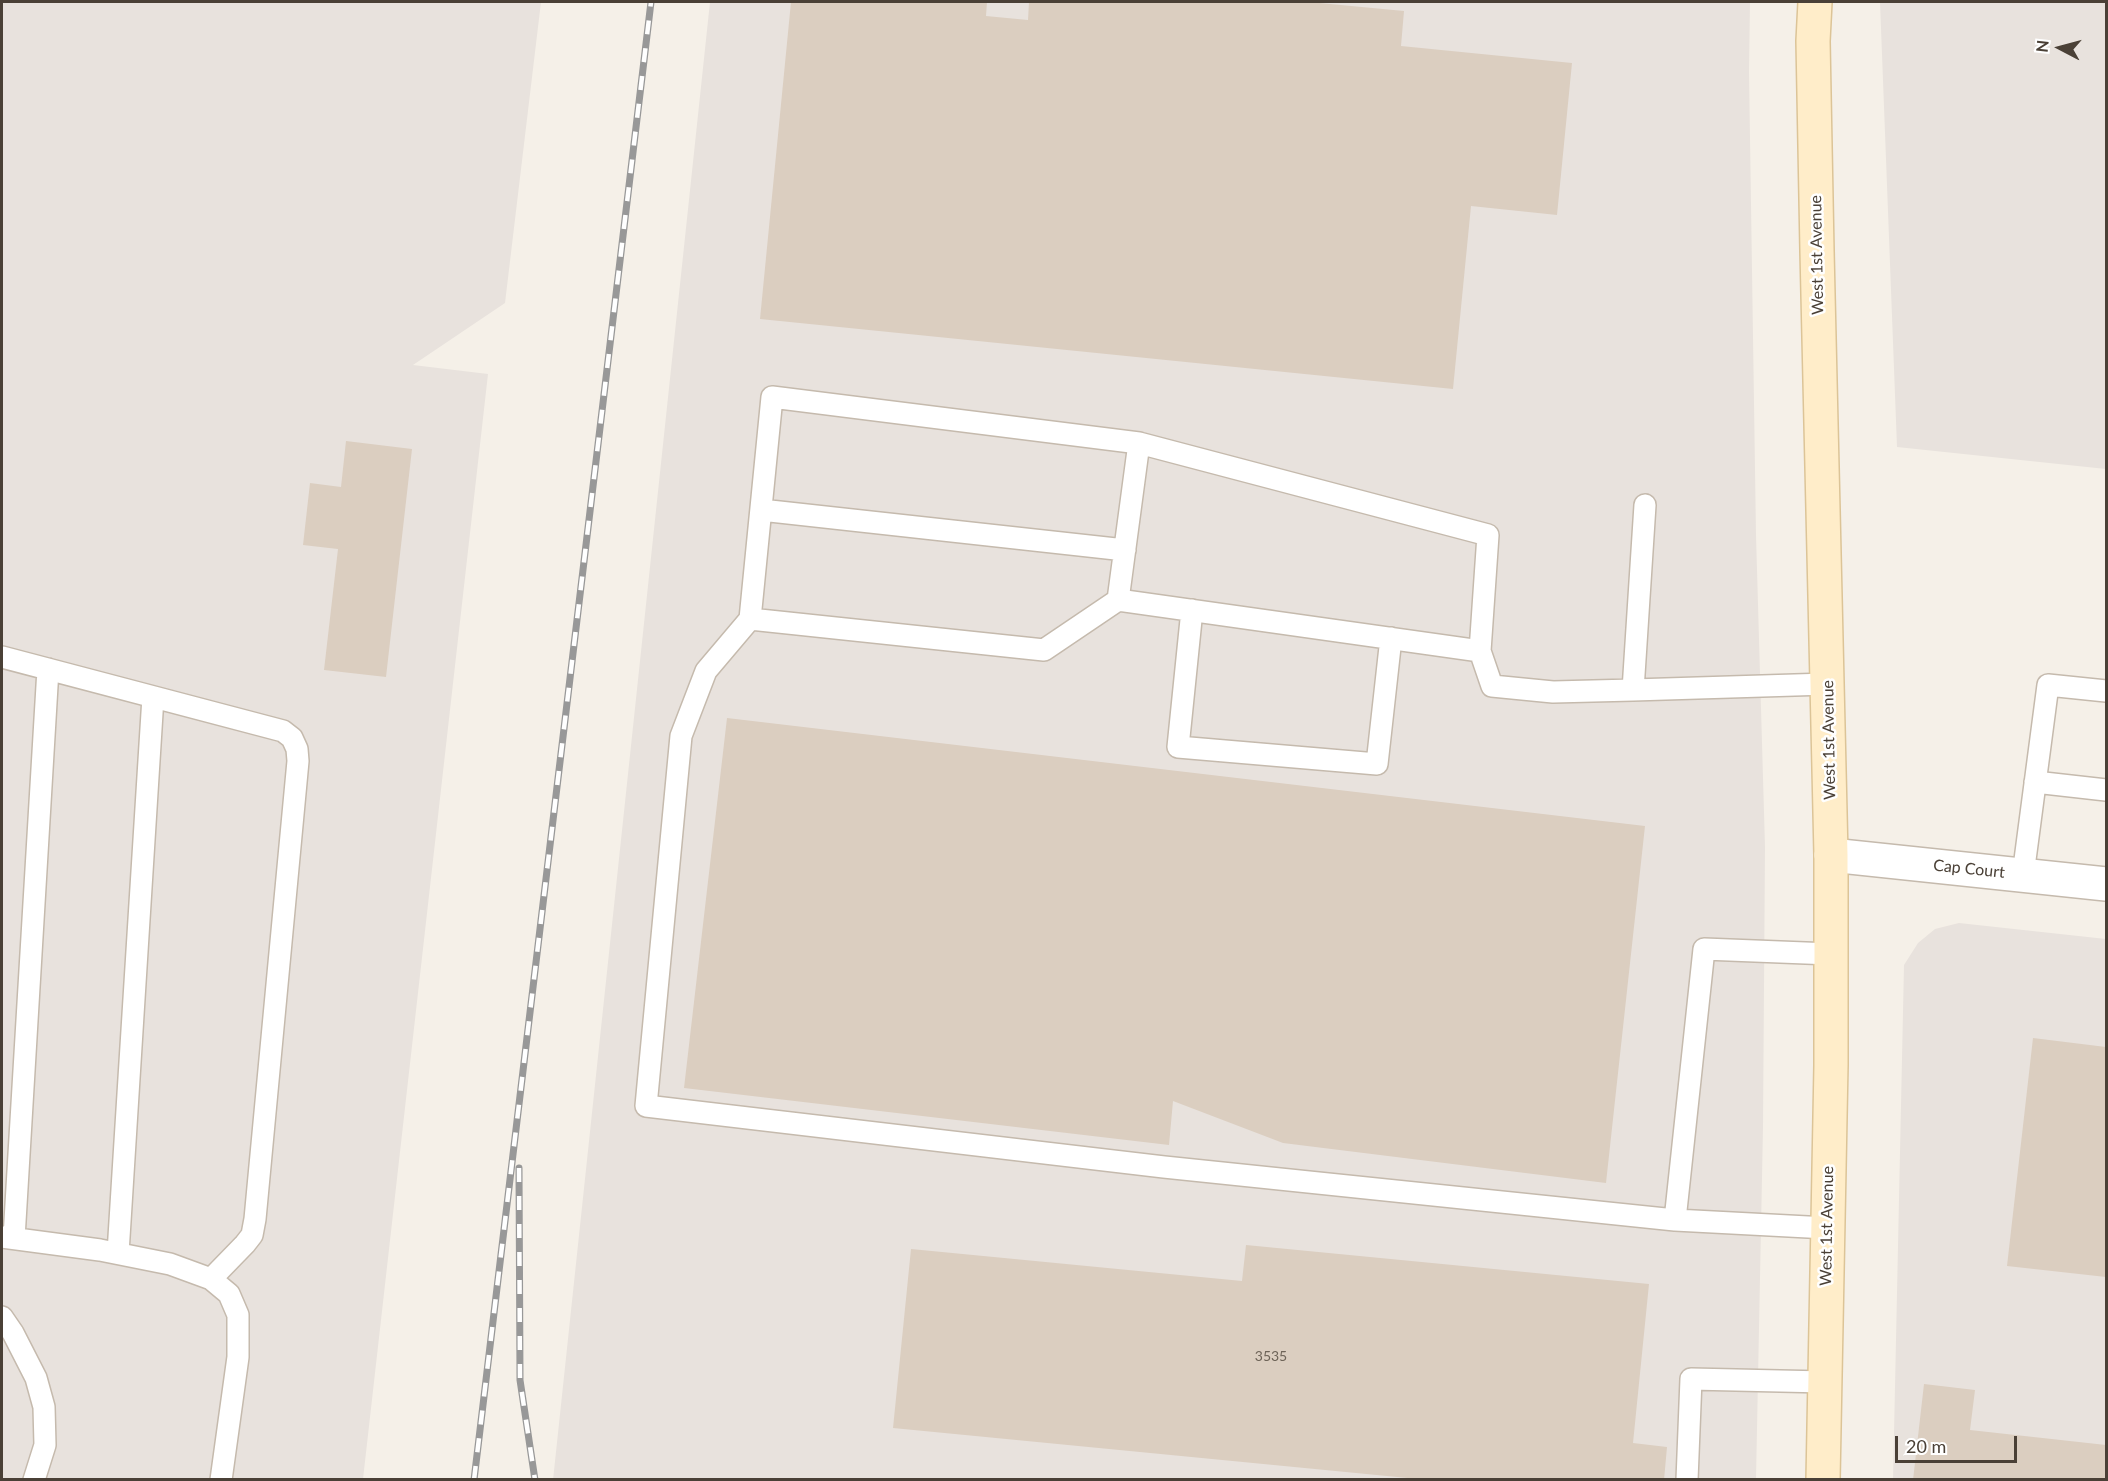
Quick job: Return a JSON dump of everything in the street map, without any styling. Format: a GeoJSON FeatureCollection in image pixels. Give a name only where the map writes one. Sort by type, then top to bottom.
{"type":"FeatureCollection","features":[{"type":"Feature","properties":{"kind":"street","name":"West 1st Avenue"},"geometry":{"type":"LineString","coordinates":[[1815,2],[1813,41],[1831,855],[1822,1479]]}},
{"type":"Feature","properties":{"kind":"street","name":"Cap Court"},"geometry":{"type":"LineString","coordinates":[[1831,855],[2106,884]]}},
{"type":"Feature","properties":{"kind":"lane"},"geometry":{"type":"LineString","coordinates":[[1827,684],[1553,692],[1492,686],[1480,651],[1488,535],[1139,443],[772,397],[750,619],[706,671],[681,736],[646,1106],[1164,1167],[1675,1220],[1827,1228]]}},
{"type":"Feature","properties":{"kind":"lane"},"geometry":{"type":"LineString","coordinates":[[1118,600],[1139,443]]}},
{"type":"Feature","properties":{"kind":"lane"},"geometry":{"type":"LineString","coordinates":[[1633,690],[1645,505]]}},
{"type":"Feature","properties":{"kind":"lane"},"geometry":{"type":"LineString","coordinates":[[761,510],[1125,550]]}},
{"type":"Feature","properties":{"kind":"lane"},"geometry":{"type":"LineString","coordinates":[[750,619],[1044,650],[1118,600],[1480,651]]}},
{"type":"Feature","properties":{"kind":"lane"},"geometry":{"type":"LineString","coordinates":[[1192,610],[1178,747],[1377,764],[1391,638]]}},
{"type":"Feature","properties":{"kind":"lane"},"geometry":{"type":"LineString","coordinates":[[2,657],[283,730],[292,738],[297,755],[255,1219],[252,1235],[211,1280]]}},
{"type":"Feature","properties":{"kind":"lane"},"geometry":{"type":"LineString","coordinates":[[48,669],[8,1237],[118,1253],[170,1264],[211,1280],[229,1294],[238,1315],[238,1357],[222,1479]]}},
{"type":"Feature","properties":{"kind":"lane"},"geometry":{"type":"LineString","coordinates":[[2023,875],[2048,685],[2106,691]]}},
{"type":"Feature","properties":{"kind":"lane"},"geometry":{"type":"LineString","coordinates":[[118,1253],[153,697]]}},
{"type":"Feature","properties":{"kind":"lane"},"geometry":{"type":"LineString","coordinates":[[2035,782],[2106,790]]}},
{"type":"Feature","properties":{"kind":"lane"},"geometry":{"type":"LineString","coordinates":[[1675,1220],[1704,949],[1831,954]]}},
{"type":"Feature","properties":{"kind":"lane"},"geometry":{"type":"LineString","coordinates":[[2,1317],[13,1333],[36,1378],[44,1407],[45,1445],[34,1479]]}},
{"type":"Feature","properties":{"kind":"lane"},"geometry":{"type":"LineString","coordinates":[[1687,1479],[1690,1379],[1825,1382]]}},
{"type":"Feature","properties":{"kind":"shaded area"},"geometry":{"type":"Polygon","coordinates":[[[2,2],[541,2],[505,303],[413,365],[488,374],[363,1479],[2,1480],[2,2]]]}},
{"type":"Feature","properties":{"kind":"shaded area"},"geometry":{"type":"Polygon","coordinates":[[[710,2],[1750,2],[1756,535],[1765,847],[1763,1127],[1756,1479],[553,1480],[710,2]]]}},
{"type":"Feature","properties":{"kind":"shaded area"},"geometry":{"type":"Polygon","coordinates":[[[1880,2],[2106,2],[2106,469],[1897,447],[1880,2]]]}},
{"type":"Feature","properties":{"kind":"shaded area"},"geometry":{"type":"Polygon","coordinates":[[[1959,923],[2106,939],[2106,1479],[1893,1480],[1904,965],[1918,943],[1935,929],[1959,923]]]}},
{"type":"Feature","properties":{"kind":"building"},"geometry":{"type":"Polygon","coordinates":[[[791,2],[987,2],[986,16],[1028,20],[1029,2],[1309,2],[1404,11],[1401,46],[1572,63],[1557,215],[1471,206],[1453,389],[760,319],[791,2]]]}},
{"type":"Feature","properties":{"kind":"building"},"geometry":{"type":"Polygon","coordinates":[[[346,441],[412,449],[386,677],[324,670],[338,549],[303,545],[310,483],[341,487],[346,441]]]}},
{"type":"Feature","properties":{"kind":"building"},"geometry":{"type":"Polygon","coordinates":[[[727,718],[1645,826],[1606,1183],[1283,1143],[1173,1101],[1169,1145],[684,1088],[727,718]]]}},
{"type":"Feature","properties":{"kind":"building"},"geometry":{"type":"Polygon","coordinates":[[[2033,1038],[2106,1047],[2106,1277],[2007,1266],[2033,1038]]]}},
{"type":"Feature","properties":{"kind":"building"},"geometry":{"type":"Polygon","coordinates":[[[1246,1245],[1649,1284],[1633,1443],[1667,1447],[1664,1480],[1428,1480],[893,1428],[911,1249],[1242,1281],[1246,1245]]]}},
{"type":"Feature","properties":{"kind":"building"},"geometry":{"type":"Polygon","coordinates":[[[1924,1384],[1975,1390],[1970,1430],[2106,1445],[2106,1480],[1913,1480],[1924,1384]]]}},
{"type":"Feature","properties":{"kind":"railway"},"geometry":{"type":"LineString","coordinates":[[474,1480],[651,2]]}},
{"type":"Feature","properties":{"kind":"railway"},"geometry":{"type":"LineString","coordinates":[[519,1168],[520,1380],[535,1480]]}}]}
